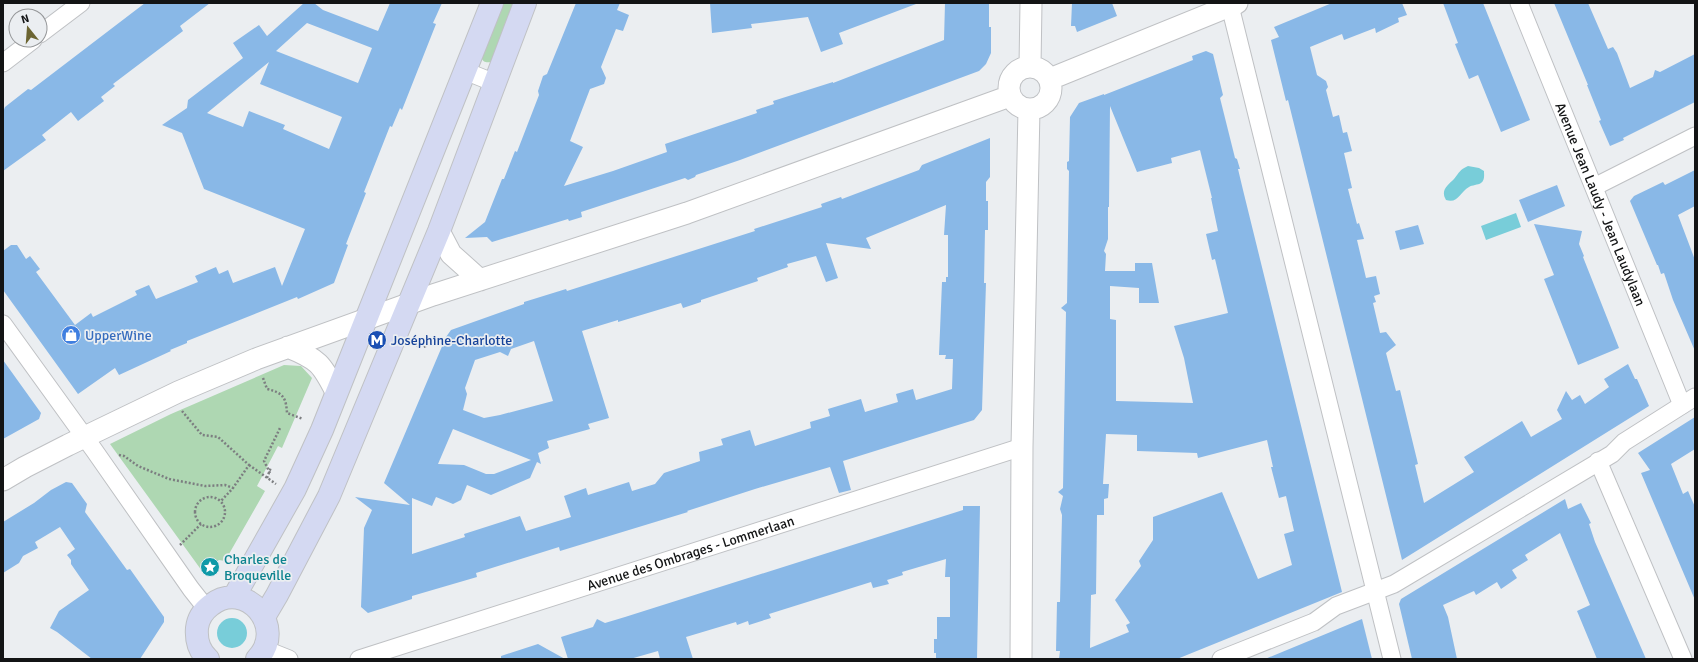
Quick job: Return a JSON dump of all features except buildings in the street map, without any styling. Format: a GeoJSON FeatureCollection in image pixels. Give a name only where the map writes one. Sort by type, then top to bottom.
{"type":"FeatureCollection","features":[{"type":"Feature","properties":{"kind":"main road"},"geometry":{"type":"LineString","coordinates":[[234,597],[295,489],[322,430],[492,3]]}},
{"type":"Feature","properties":{"kind":"main road"},"geometry":{"type":"LineString","coordinates":[[264,617],[329,496],[439,231],[525,3]]}},
{"type":"Feature","properties":{"kind":"main road"},"geometry":{"type":"LineString","coordinates":[[201,656],[197,642],[197,628],[201,616],[206,608],[214,602],[223,598],[234,597],[244,599],[253,604],[264,617],[268,630],[268,640],[261,654]]}},
{"type":"Feature","properties":{"kind":"street"},"geometry":{"type":"LineString","coordinates":[[48,28],[81,3]]}},
{"type":"Feature","properties":{"kind":"street"},"geometry":{"type":"LineString","coordinates":[[1030,66],[1031,3]]}},
{"type":"Feature","properties":{"kind":"street","name":"Avenue Jean Laudy - Jean Laudylaan"},"geometry":{"type":"LineString","coordinates":[[1519,3],[1594,187],[1689,401]]}},
{"type":"Feature","properties":{"kind":"street"},"geometry":{"type":"LineString","coordinates":[[1050,79],[1234,4],[1392,659]]}},
{"type":"Feature","properties":{"kind":"street"},"geometry":{"type":"LineString","coordinates":[[3,63],[23,48]]}},
{"type":"Feature","properties":{"kind":"street"},"geometry":{"type":"LineString","coordinates":[[1030,66],[1040,68],[1050,79],[1051,91],[1049,97],[1041,106],[1029,109],[1017,105],[1010,96],[1009,88],[1012,76],[1017,70],[1030,66]]}},
{"type":"Feature","properties":{"kind":"street"},"geometry":{"type":"LineString","coordinates":[[465,71],[495,83]]}},
{"type":"Feature","properties":{"kind":"street"},"geometry":{"type":"LineString","coordinates":[[3,480],[84,437],[178,392],[256,359],[366,318],[687,213],[1010,96]]}},
{"type":"Feature","properties":{"kind":"street"},"geometry":{"type":"LineString","coordinates":[[1021,659],[1022,447],[1029,109]]}},
{"type":"Feature","properties":{"kind":"street"},"geometry":{"type":"LineString","coordinates":[[1594,187],[1695,136]]}},
{"type":"Feature","properties":{"kind":"street"},"geometry":{"type":"LineString","coordinates":[[439,231],[450,254],[480,280]]}},
{"type":"Feature","properties":{"kind":"street"},"geometry":{"type":"LineString","coordinates":[[3,324],[206,608]]}},
{"type":"Feature","properties":{"kind":"street"},"geometry":{"type":"LineString","coordinates":[[288,347],[316,360],[324,368],[336,392]]}},
{"type":"Feature","properties":{"kind":"street"},"geometry":{"type":"LineString","coordinates":[[1221,659],[1314,622],[1336,606],[1394,584],[1612,454],[1624,442],[1689,401]]}},
{"type":"Feature","properties":{"kind":"street","name":"Avenue des Ombrages - Lommerlaan"},"geometry":{"type":"LineString","coordinates":[[359,659],[1022,447]]}},
{"type":"Feature","properties":{"kind":"street"},"geometry":{"type":"LineString","coordinates":[[1598,461],[1683,659]]}},
{"type":"Feature","properties":{"kind":"street"},"geometry":{"type":"LineString","coordinates":[[261,654],[289,659]]}},
{"type":"Feature","properties":{"kind":"path"},"geometry":{"type":"LineString","coordinates":[[416,347],[424,342]]}},
{"type":"Feature","properties":{"kind":"path"},"geometry":{"type":"LineString","coordinates":[[421,348],[424,342]]}},
{"type":"Feature","properties":{"kind":"path"},"geometry":{"type":"LineString","coordinates":[[424,342],[426,349]]}},
{"type":"Feature","properties":{"kind":"path"},"geometry":{"type":"LineString","coordinates":[[260,372],[267,389],[278,392],[286,401],[287,413],[303,419]]}},
{"type":"Feature","properties":{"kind":"path"},"geometry":{"type":"LineString","coordinates":[[181,406],[183,413],[202,435],[218,437],[249,465],[276,484]]}},
{"type":"Feature","properties":{"kind":"path"},"geometry":{"type":"LineString","coordinates":[[270,472],[264,461],[280,428]]}},
{"type":"Feature","properties":{"kind":"path"},"geometry":{"type":"LineString","coordinates":[[115,455],[124,456],[138,466],[169,479],[205,486],[225,485],[232,488]]}},
{"type":"Feature","properties":{"kind":"path"},"geometry":{"type":"LineString","coordinates":[[221,501],[249,465]]}},
{"type":"Feature","properties":{"kind":"path"},"geometry":{"type":"LineString","coordinates":[[266,478],[271,467]]}},
{"type":"Feature","properties":{"kind":"path"},"geometry":{"type":"LineString","coordinates":[[270,472],[275,470]]}},
{"type":"Feature","properties":{"kind":"path"},"geometry":{"type":"LineString","coordinates":[[212,497],[221,501],[225,510],[225,515],[220,523],[211,527],[201,524],[195,511],[198,502],[202,499],[212,497]]}},
{"type":"Feature","properties":{"kind":"path"},"geometry":{"type":"LineString","coordinates":[[180,545],[201,524]]}},
{"type":"Feature","properties":{"kind":"green space"},"geometry":{"type":"Polygon","coordinates":[[[501,3],[516,3],[491,62],[486,62],[481,57],[501,3]]]}},
{"type":"Feature","properties":{"kind":"green space"},"geometry":{"type":"Polygon","coordinates":[[[284,365],[301,366],[312,378],[282,448],[278,446],[257,486],[265,491],[225,561],[219,560],[202,571],[110,444],[171,414],[284,365]]]}},
{"type":"Feature","properties":{"kind":"water"},"geometry":{"type":"Polygon","coordinates":[[[1468,166],[1479,168],[1484,171],[1482,182],[1469,187],[1456,199],[1450,201],[1446,200],[1444,191],[1447,186],[1461,170],[1468,166]]]}},
{"type":"Feature","properties":{"kind":"water"},"geometry":{"type":"Polygon","coordinates":[[[1516,213],[1521,227],[1486,240],[1481,226],[1516,213]]]}},
{"type":"Feature","properties":{"kind":"water"},"geometry":{"type":"Polygon","coordinates":[[[232,618],[242,623],[247,633],[242,643],[232,648],[222,643],[217,633],[222,623],[232,618]]]}},
{"type":"Feature","properties":{"kind":"place","name":"UpperWine"},"geometry":{"type":"Point","coordinates":[71,335]}},
{"type":"Feature","properties":{"kind":"place","name":"Joséphine-Charlotte"},"geometry":{"type":"Point","coordinates":[377,340]}},
{"type":"Feature","properties":{"kind":"place","name":"Charles de Broqueville"},"geometry":{"type":"Point","coordinates":[210,567]}}]}
